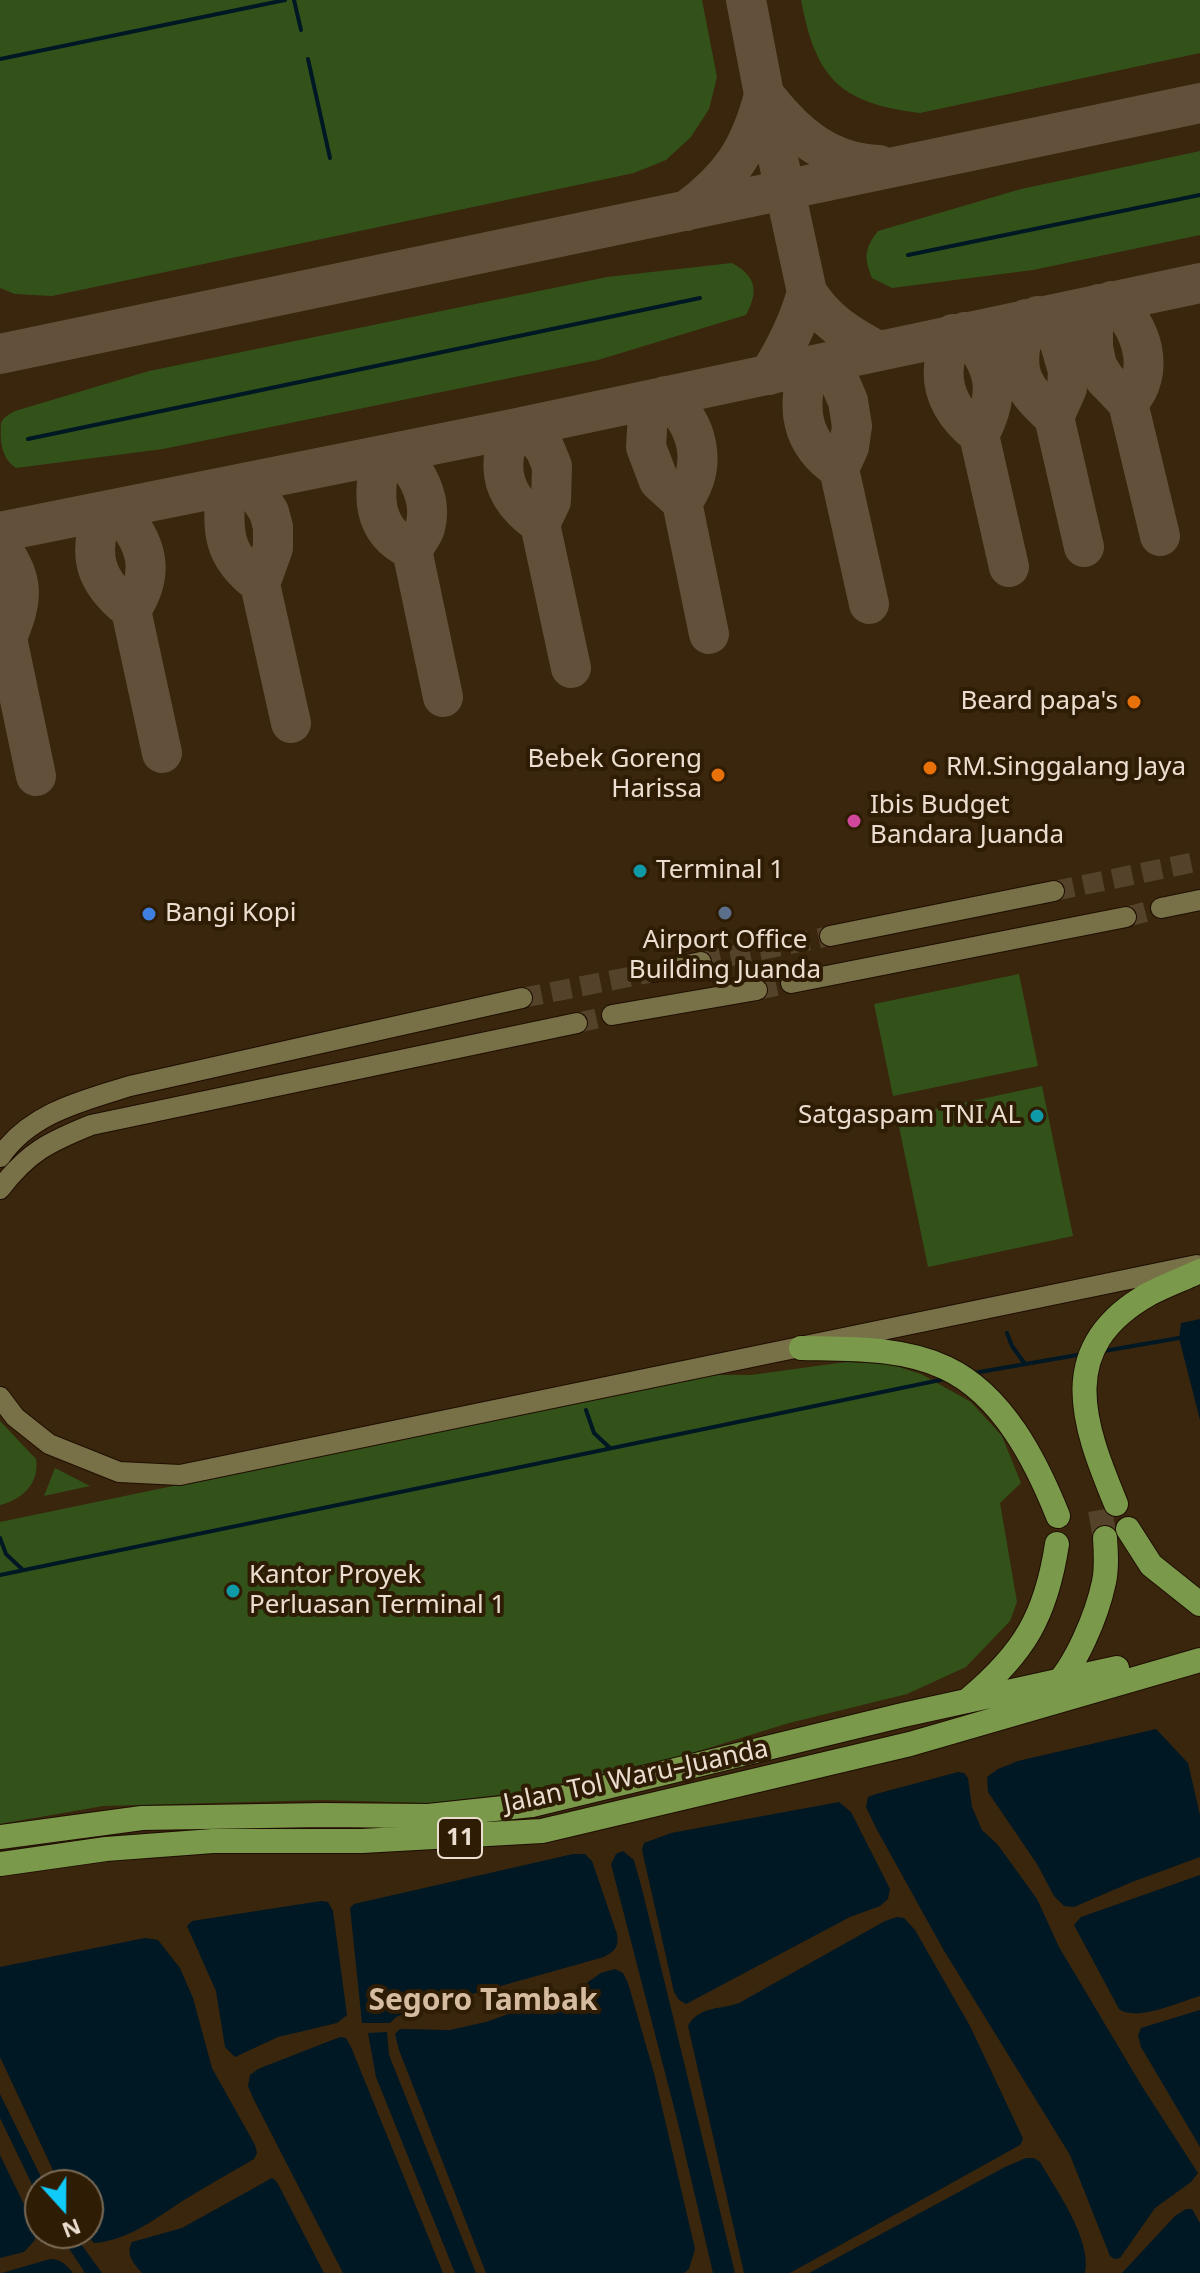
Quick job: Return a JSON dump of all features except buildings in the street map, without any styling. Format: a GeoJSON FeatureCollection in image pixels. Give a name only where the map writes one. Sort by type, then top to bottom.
{"type":"FeatureCollection","features":[{"type":"Feature","properties":{"kind":"highway"},"geometry":{"type":"LineString","coordinates":[[1108,1507],[1083,1394],[1085,1368],[1100,1338],[1115,1319],[1149,1295],[1200,1271]]}},
{"type":"Feature","properties":{"kind":"highway"},"geometry":{"type":"LineString","coordinates":[[801,1348],[871,1350],[945,1367],[974,1386],[1009,1423],[1032,1459],[1058,1516]]}},
{"type":"Feature","properties":{"kind":"highway"},"geometry":{"type":"LineString","coordinates":[[1128,1529],[1151,1565],[1200,1604]]}},
{"type":"Feature","properties":{"kind":"highway"},"geometry":{"type":"LineString","coordinates":[[1034,1707],[1059,1683],[1084,1640],[1104,1584],[1107,1565],[1105,1538]]}},
{"type":"Feature","properties":{"kind":"highway"},"geometry":{"type":"LineString","coordinates":[[967,1701],[1019,1651],[1042,1610],[1057,1544]]}},
{"type":"Feature","properties":{"kind":"highway","name":"Jalan Tol Waru–Juanda"},"geometry":{"type":"LineString","coordinates":[[0,1864],[106,1849],[213,1841],[362,1841],[542,1831],[910,1744],[1200,1660]]}},
{"type":"Feature","properties":{"kind":"highway","name":"Jalan Tol Waru–Juanda"},"geometry":{"type":"LineString","coordinates":[[0,1837],[142,1818],[428,1816],[532,1805],[967,1701],[1119,1668],[1175,1667]]}},
{"type":"Feature","properties":{"kind":"street"},"geometry":{"type":"LineString","coordinates":[[830,936],[1054,891]]}},
{"type":"Feature","properties":{"kind":"street"},"geometry":{"type":"LineString","coordinates":[[1161,908],[1200,900]]}},
{"type":"Feature","properties":{"kind":"street"},"geometry":{"type":"LineString","coordinates":[[791,983],[1126,917]]}},
{"type":"Feature","properties":{"kind":"street"},"geometry":{"type":"LineString","coordinates":[[654,972],[701,962]]}},
{"type":"Feature","properties":{"kind":"street"},"geometry":{"type":"LineString","coordinates":[[612,1015],[757,990]]}},
{"type":"Feature","properties":{"kind":"street"},"geometry":{"type":"LineString","coordinates":[[0,1157],[30,1125],[73,1103],[130,1086],[522,998]]}},
{"type":"Feature","properties":{"kind":"street"},"geometry":{"type":"LineString","coordinates":[[0,1189],[19,1164],[52,1141],[91,1125],[577,1023]]}},
{"type":"Feature","properties":{"kind":"street"},"geometry":{"type":"LineString","coordinates":[[130,1086],[191,1102]]}},
{"type":"Feature","properties":{"kind":"street"},"geometry":{"type":"LineString","coordinates":[[0,1397],[15,1417],[49,1444],[119,1472],[180,1475],[1200,1265]]}},
{"type":"Feature","properties":{"kind":"green space"},"geometry":{"type":"Polygon","coordinates":[[[0,0],[702,0],[717,77],[709,109],[691,137],[666,160],[634,173],[52,296],[15,294],[0,288],[0,0]]]}},
{"type":"Feature","properties":{"kind":"green space"},"geometry":{"type":"Polygon","coordinates":[[[801,0],[1200,0],[1200,53],[920,113],[870,102],[851,94],[836,82],[815,50],[801,0]]]}},
{"type":"Feature","properties":{"kind":"green space"},"geometry":{"type":"Polygon","coordinates":[[[1200,151],[1200,235],[1033,270],[892,288],[872,278],[867,254],[878,231],[1021,189],[1200,151]]]}},
{"type":"Feature","properties":{"kind":"green space"},"geometry":{"type":"Polygon","coordinates":[[[732,263],[746,273],[753,285],[753,299],[746,315],[598,360],[163,449],[16,468],[2,448],[1,423],[15,411],[149,371],[607,277],[732,263]]]}},
{"type":"Feature","properties":{"kind":"green space"},"geometry":{"type":"Polygon","coordinates":[[[1019,974],[1038,1066],[893,1096],[874,1004],[1019,974]]]}},
{"type":"Feature","properties":{"kind":"green space"},"geometry":{"type":"Polygon","coordinates":[[[1042,1086],[1073,1236],[928,1267],[897,1117],[1042,1086]]]}},
{"type":"Feature","properties":{"kind":"green space"},"geometry":{"type":"Polygon","coordinates":[[[846,1362],[889,1364],[921,1374],[971,1402],[1002,1436],[1021,1483],[1000,1503],[1017,1602],[1010,1621],[966,1667],[907,1694],[789,1723],[670,1760],[515,1793],[430,1803],[322,1800],[103,1806],[0,1824],[0,1522],[706,1375],[751,1375],[846,1362]]]}},
{"type":"Feature","properties":{"kind":"green space"},"geometry":{"type":"Polygon","coordinates":[[[0,1421],[36,1459],[37,1468],[32,1483],[22,1495],[0,1505],[0,1421]]]}},
{"type":"Feature","properties":{"kind":"green space"},"geometry":{"type":"Polygon","coordinates":[[[55,1468],[90,1486],[44,1496],[55,1468]]]}},
{"type":"Feature","properties":{"kind":"water"},"geometry":{"type":"Polygon","coordinates":[[[1200,1319],[1200,1420],[1179,1338],[1181,1323],[1200,1319]]]}},
{"type":"Feature","properties":{"kind":"water"},"geometry":{"type":"Polygon","coordinates":[[[1156,1729],[1188,1763],[1200,1815],[1200,1857],[1074,1907],[1064,1906],[1054,1896],[1037,1864],[988,1792],[987,1777],[1018,1761],[1156,1729]]]}},
{"type":"Feature","properties":{"kind":"water"},"geometry":{"type":"Polygon","coordinates":[[[958,1772],[968,1778],[972,1807],[982,1830],[998,1845],[1037,1899],[1059,1947],[1198,2173],[1191,2182],[1155,2208],[1120,2258],[1110,2256],[1070,2155],[943,1949],[866,1807],[868,1797],[958,1772]]]}},
{"type":"Feature","properties":{"kind":"water"},"geometry":{"type":"Polygon","coordinates":[[[839,1802],[851,1812],[890,1889],[888,1899],[880,1906],[850,1917],[686,2004],[679,2000],[674,1992],[642,1850],[644,1843],[671,1833],[839,1802]]]}},
{"type":"Feature","properties":{"kind":"water"},"geometry":{"type":"Polygon","coordinates":[[[623,1851],[634,1860],[643,1893],[735,2273],[713,2273],[611,1864],[616,1854],[623,1851]]]}},
{"type":"Feature","properties":{"kind":"water"},"geometry":{"type":"Polygon","coordinates":[[[573,1854],[585,1854],[592,1861],[617,1934],[617,1945],[611,1953],[408,2012],[390,2023],[362,2023],[350,1908],[354,1904],[573,1854]]]}},
{"type":"Feature","properties":{"kind":"water"},"geometry":{"type":"Polygon","coordinates":[[[1200,1875],[1200,1996],[1147,2012],[1119,2009],[1074,1925],[1081,1917],[1200,1875]]]}},
{"type":"Feature","properties":{"kind":"water"},"geometry":{"type":"Polygon","coordinates":[[[328,1902],[333,1911],[347,2015],[337,2023],[278,2037],[235,2057],[225,2047],[216,1991],[187,1926],[192,1921],[328,1902]]]}},
{"type":"Feature","properties":{"kind":"water"},"geometry":{"type":"Polygon","coordinates":[[[897,1917],[904,1918],[915,1930],[970,2026],[1023,2139],[1020,2145],[790,2273],[744,2273],[688,2026],[698,2015],[739,2003],[897,1917]]]}},
{"type":"Feature","properties":{"kind":"water"},"geometry":{"type":"Polygon","coordinates":[[[145,1938],[158,1940],[180,1968],[193,1998],[212,2068],[255,2145],[257,2153],[254,2159],[144,2226],[104,2241],[104,2169],[52,2169],[0,2057],[0,1967],[145,1938]]]}},
{"type":"Feature","properties":{"kind":"water"},"geometry":{"type":"Polygon","coordinates":[[[615,1969],[623,1973],[628,1983],[654,2073],[695,2249],[689,2269],[684,2273],[486,2273],[395,2034],[400,2029],[450,2030],[486,2022],[578,1989],[601,1973],[615,1969]]]}},
{"type":"Feature","properties":{"kind":"water"},"geometry":{"type":"Polygon","coordinates":[[[1200,2010],[1200,2147],[1141,2047],[1138,2035],[1141,2028],[1200,2010]]]}},
{"type":"Feature","properties":{"kind":"water"},"geometry":{"type":"Polygon","coordinates":[[[387,2032],[389,2055],[476,2273],[455,2273],[376,2077],[368,2033],[387,2032]]]}},
{"type":"Feature","properties":{"kind":"water"},"geometry":{"type":"Polygon","coordinates":[[[340,2037],[346,2038],[351,2047],[443,2273],[343,2273],[253,2098],[248,2086],[250,2075],[258,2069],[340,2037]]]}},
{"type":"Feature","properties":{"kind":"water"},"geometry":{"type":"Polygon","coordinates":[[[0,2094],[37,2169],[25,2169],[0,2118],[0,2094]]]}},
{"type":"Feature","properties":{"kind":"water"},"geometry":{"type":"Polygon","coordinates":[[[0,2155],[24,2204],[24,2249],[27,2249],[0,2258],[0,2155]]]}},
{"type":"Feature","properties":{"kind":"water"},"geometry":{"type":"Polygon","coordinates":[[[1026,2158],[1040,2162],[1072,2216],[1083,2246],[1085,2273],[809,2273],[1005,2167],[1026,2158]]]}},
{"type":"Feature","properties":{"kind":"water"},"geometry":{"type":"Polygon","coordinates":[[[272,2178],[277,2182],[324,2273],[142,2273],[133,2262],[129,2251],[132,2242],[182,2228],[272,2178]]]}},
{"type":"Feature","properties":{"kind":"water"},"geometry":{"type":"Polygon","coordinates":[[[1192,2209],[1200,2223],[1200,2273],[1122,2273],[1175,2216],[1192,2209]]]}},
{"type":"Feature","properties":{"kind":"water"},"geometry":{"type":"Polygon","coordinates":[[[69,2249],[85,2249],[102,2273],[85,2273],[69,2249]]]}},
{"type":"Feature","properties":{"kind":"water"},"geometry":{"type":"Polygon","coordinates":[[[50,2259],[63,2263],[73,2273],[2,2273],[50,2259]]]}},
{"type":"Feature","properties":{"kind":"waterway"},"geometry":{"type":"LineString","coordinates":[[0,59],[285,0]]}},
{"type":"Feature","properties":{"kind":"waterway"},"geometry":{"type":"LineString","coordinates":[[294,0],[301,30]]}},
{"type":"Feature","properties":{"kind":"waterway"},"geometry":{"type":"LineString","coordinates":[[308,59],[330,158]]}},
{"type":"Feature","properties":{"kind":"waterway"},"geometry":{"type":"LineString","coordinates":[[908,255],[1200,195]]}},
{"type":"Feature","properties":{"kind":"waterway"},"geometry":{"type":"LineString","coordinates":[[28,439],[700,298]]}},
{"type":"Feature","properties":{"kind":"waterway"},"geometry":{"type":"LineString","coordinates":[[1007,1333],[1025,1364]]}},
{"type":"Feature","properties":{"kind":"waterway"},"geometry":{"type":"LineString","coordinates":[[1104,1351],[1179,1338]]}},
{"type":"Feature","properties":{"kind":"waterway"},"geometry":{"type":"LineString","coordinates":[[974,1373],[1083,1354]]}},
{"type":"Feature","properties":{"kind":"waterway"},"geometry":{"type":"LineString","coordinates":[[0,1575],[945,1379]]}},
{"type":"Feature","properties":{"kind":"waterway"},"geometry":{"type":"LineString","coordinates":[[586,1410],[594,1433],[610,1448]]}},
{"type":"Feature","properties":{"kind":"waterway"},"geometry":{"type":"LineString","coordinates":[[0,1538],[6,1554],[23,1570]]}},
{"type":"Feature","properties":{"kind":"taxiway"},"geometry":{"type":"LineString","coordinates":[[746,0],[807,292],[821,311],[838,326],[878,351]]}},
{"type":"Feature","properties":{"kind":"taxiway"},"geometry":{"type":"LineString","coordinates":[[686,211],[715,187],[737,161],[752,131],[764,95]]}},
{"type":"Feature","properties":{"kind":"taxiway"},"geometry":{"type":"LineString","coordinates":[[767,98],[790,124],[815,145],[844,159],[879,165]]}},
{"type":"Feature","properties":{"kind":"taxiway"},"geometry":{"type":"LineString","coordinates":[[0,354],[1200,103]]}},
{"type":"Feature","properties":{"kind":"taxiway"},"geometry":{"type":"LineString","coordinates":[[0,532],[512,429],[1200,283]]}},
{"type":"Feature","properties":{"kind":"taxiway"},"geometry":{"type":"LineString","coordinates":[[769,375],[791,335],[807,292]]}},
{"type":"Feature","properties":{"kind":"taxiway"},"geometry":{"type":"LineString","coordinates":[[1112,301],[1131,323],[1142,349],[1142,377],[1128,403]]}},
{"type":"Feature","properties":{"kind":"taxiway"},"geometry":{"type":"LineString","coordinates":[[1099,304],[1093,329],[1097,366],[1128,403],[1160,536]]}},
{"type":"Feature","properties":{"kind":"taxiway"},"geometry":{"type":"LineString","coordinates":[[1038,316],[1059,340],[1068,371],[1067,388],[1054,417],[1084,547]]}},
{"type":"Feature","properties":{"kind":"taxiway"},"geometry":{"type":"LineString","coordinates":[[1026,319],[1020,350],[1021,374],[1031,394],[1054,417]]}},
{"type":"Feature","properties":{"kind":"taxiway"},"geometry":{"type":"LineString","coordinates":[[965,332],[984,357],[992,381],[991,406],[979,435]]}},
{"type":"Feature","properties":{"kind":"taxiway"},"geometry":{"type":"LineString","coordinates":[[953,334],[944,364],[946,390],[958,413],[979,435],[1009,567]]}},
{"type":"Feature","properties":{"kind":"taxiway"},"geometry":{"type":"LineString","coordinates":[[821,364],[839,380],[848,401],[852,426],[849,447],[839,469],[869,604]]}},
{"type":"Feature","properties":{"kind":"taxiway"},"geometry":{"type":"LineString","coordinates":[[810,366],[803,396],[805,424],[816,448],[839,469]]}},
{"type":"Feature","properties":{"kind":"taxiway"},"geometry":{"type":"LineString","coordinates":[[665,396],[686,419],[696,446],[696,474],[682,502]]}},
{"type":"Feature","properties":{"kind":"taxiway"},"geometry":{"type":"LineString","coordinates":[[654,399],[648,413],[646,447],[659,481],[682,502],[709,634]]}},
{"type":"Feature","properties":{"kind":"taxiway"},"geometry":{"type":"LineString","coordinates":[[526,426],[545,449],[552,466],[551,501],[540,524],[571,668]]}},
{"type":"Feature","properties":{"kind":"taxiway"},"geometry":{"type":"LineString","coordinates":[[512,429],[504,458],[506,482],[518,504],[540,524]]}},
{"type":"Feature","properties":{"kind":"taxiway"},"geometry":{"type":"LineString","coordinates":[[398,452],[417,477],[425,496],[425,528],[412,550],[443,697]]}},
{"type":"Feature","properties":{"kind":"taxiway"},"geometry":{"type":"LineString","coordinates":[[382,455],[376,497],[378,510],[389,533],[412,550]]}},
{"type":"Feature","properties":{"kind":"taxiway"},"geometry":{"type":"LineString","coordinates":[[246,483],[269,512],[273,527],[273,548],[260,584],[291,723]]}},
{"type":"Feature","properties":{"kind":"taxiway"},"geometry":{"type":"LineString","coordinates":[[226,487],[224,517],[227,542],[238,563],[260,584]]}},
{"type":"Feature","properties":{"kind":"taxiway"},"geometry":{"type":"LineString","coordinates":[[117,509],[135,533],[145,557],[144,582],[131,610]]}},
{"type":"Feature","properties":{"kind":"taxiway"},"geometry":{"type":"LineString","coordinates":[[104,511],[96,541],[97,566],[109,589],[131,610],[162,753]]}},
{"type":"Feature","properties":{"kind":"taxiway"},"geometry":{"type":"LineString","coordinates":[[0,546],[14,570],[19,590],[16,612],[7,638]]}},
{"type":"Feature","properties":{"kind":"taxiway"},"geometry":{"type":"LineString","coordinates":[[0,632],[7,638],[36,776]]}},
{"type":"Feature","properties":{"kind":"tunnel"},"geometry":{"type":"LineString","coordinates":[[1054,891],[1200,861]]}},
{"type":"Feature","properties":{"kind":"tunnel"},"geometry":{"type":"LineString","coordinates":[[1126,917],[1161,908]]}},
{"type":"Feature","properties":{"kind":"tunnel"},"geometry":{"type":"LineString","coordinates":[[701,962],[830,936]]}},
{"type":"Feature","properties":{"kind":"tunnel"},"geometry":{"type":"LineString","coordinates":[[522,998],[654,972]]}},
{"type":"Feature","properties":{"kind":"tunnel"},"geometry":{"type":"LineString","coordinates":[[757,990],[791,983]]}},
{"type":"Feature","properties":{"kind":"tunnel"},"geometry":{"type":"LineString","coordinates":[[577,1023],[612,1015]]}},
{"type":"Feature","properties":{"kind":"tunnel"},"geometry":{"type":"LineString","coordinates":[[1100,1510],[1105,1538]]}},
{"type":"Feature","properties":{"kind":"place","name":"Beard papa's"},"geometry":{"type":"Point","coordinates":[1134,702]}},
{"type":"Feature","properties":{"kind":"place","name":"RM.Singgalang Jaya"},"geometry":{"type":"Point","coordinates":[930,768]}},
{"type":"Feature","properties":{"kind":"place","name":"Bebek Goreng Harissa"},"geometry":{"type":"Point","coordinates":[718,775]}},
{"type":"Feature","properties":{"kind":"place","name":"Ibis Budget Bandara Juanda"},"geometry":{"type":"Point","coordinates":[854,821]}},
{"type":"Feature","properties":{"kind":"place","name":"Terminal 1"},"geometry":{"type":"Point","coordinates":[640,871]}},
{"type":"Feature","properties":{"kind":"place","name":"Airport Office Building Juanda"},"geometry":{"type":"Point","coordinates":[725,913]}},
{"type":"Feature","properties":{"kind":"place","name":"Bangi Kopi"},"geometry":{"type":"Point","coordinates":[149,914]}},
{"type":"Feature","properties":{"kind":"place","name":"Satgaspam TNI AL"},"geometry":{"type":"Point","coordinates":[1037,1116]}},
{"type":"Feature","properties":{"kind":"place","name":"Kantor Proyek Perluasan Terminal 1"},"geometry":{"type":"Point","coordinates":[233,1591]}},
{"type":"Feature","properties":{"kind":"district","name":"Segoro Tambak"},"geometry":{"type":"Point","coordinates":[483,2001]}}]}
